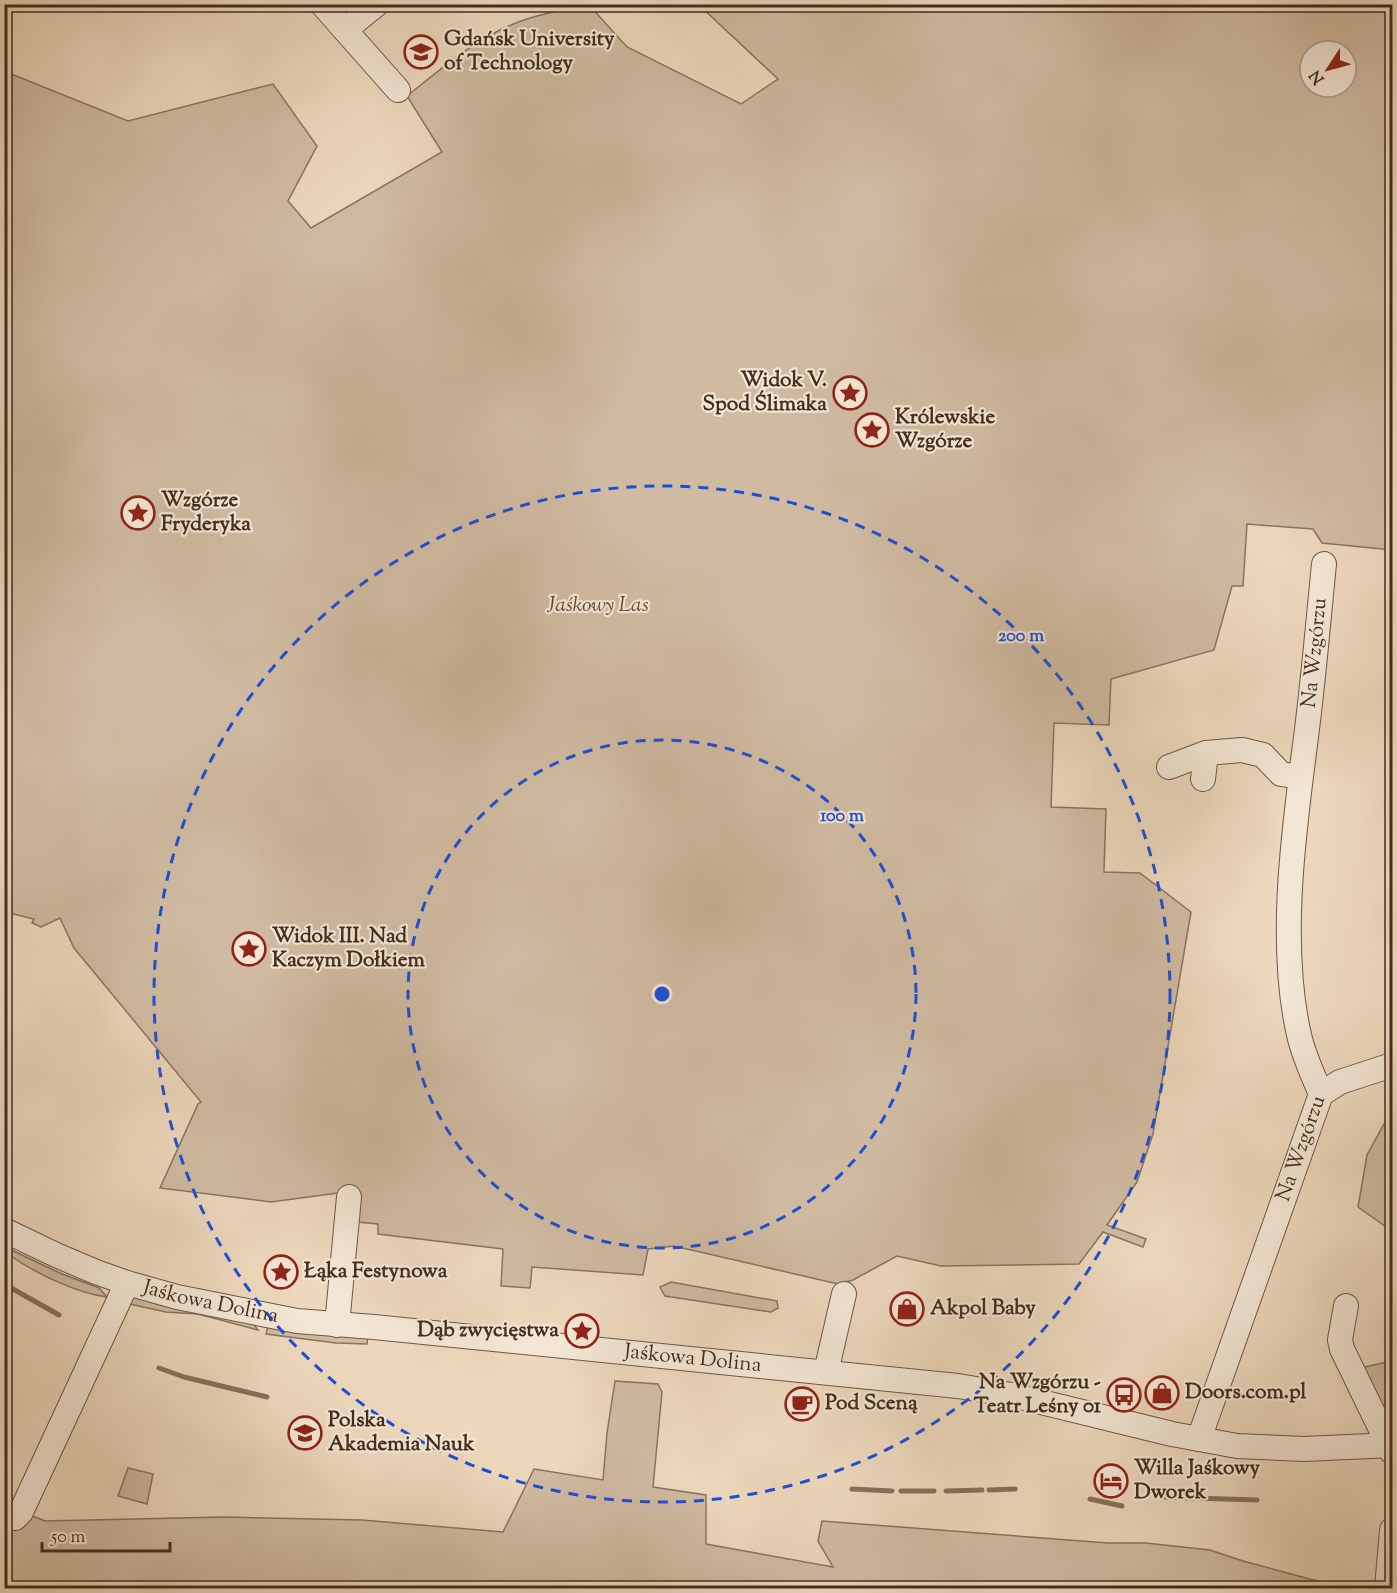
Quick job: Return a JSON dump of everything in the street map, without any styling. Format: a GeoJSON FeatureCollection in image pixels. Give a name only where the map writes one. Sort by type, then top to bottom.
{"type":"FeatureCollection","features":[{"type":"Feature","properties":{"kind":"street"},"geometry":{"type":"LineString","coordinates":[[322,4],[398,90]]}},
{"type":"Feature","properties":{"kind":"street"},"geometry":{"type":"LineString","coordinates":[[345,30],[377,4]]}},
{"type":"Feature","properties":{"kind":"street","name":"Na Wzgórzu"},"geometry":{"type":"LineString","coordinates":[[1199,1439],[1321,1094],[1301,1041],[1293,993],[1290,907],[1300,777],[1324,564]]}},
{"type":"Feature","properties":{"kind":"street"},"geometry":{"type":"LineString","coordinates":[[1169,767],[1206,753],[1242,750],[1263,755],[1281,774],[1300,777]]}},
{"type":"Feature","properties":{"kind":"street"},"geometry":{"type":"LineString","coordinates":[[1203,779],[1206,753]]}},
{"type":"Feature","properties":{"kind":"street"},"geometry":{"type":"LineString","coordinates":[[1321,1094],[1340,1082],[1392,1065]]}},
{"type":"Feature","properties":{"kind":"street"},"geometry":{"type":"LineString","coordinates":[[337,1325],[349,1197]]}},
{"type":"Feature","properties":{"kind":"street","name":"Jaśkowa Dolina"},"geometry":{"type":"LineString","coordinates":[[4,1230],[56,1255],[127,1283],[233,1310],[297,1322],[958,1386],[1012,1395],[1237,1446],[1278,1449],[1391,1448]]}},
{"type":"Feature","properties":{"kind":"street"},"geometry":{"type":"LineString","coordinates":[[4,1517],[15,1518],[21,1512],[127,1283]]}},
{"type":"Feature","properties":{"kind":"street"},"geometry":{"type":"LineString","coordinates":[[826,1372],[844,1294]]}},
{"type":"Feature","properties":{"kind":"street"},"geometry":{"type":"LineString","coordinates":[[1346,1306],[1340,1340],[1342,1349],[1391,1448]]}},
{"type":"Feature","properties":{"kind":"street"},"geometry":{"type":"LineString","coordinates":[[1387,1588],[1392,1530]]}},
{"type":"Feature","properties":{"kind":"green space","name":"Jaśkowy Las"},"geometry":{"type":"Polygon","coordinates":[[[589,5],[627,47],[741,104],[778,79],[699,5],[1392,5],[1392,550],[1322,543],[1313,529],[1247,524],[1243,586],[1232,586],[1214,650],[1111,679],[1109,725],[1054,723],[1051,807],[1106,809],[1104,872],[1140,873],[1191,912],[1153,1134],[1137,1182],[1107,1225],[1146,1239],[1143,1247],[1103,1232],[1079,1264],[941,1266],[897,1256],[853,1280],[838,1284],[674,1246],[648,1249],[643,1275],[532,1267],[530,1288],[501,1286],[503,1249],[378,1234],[378,1224],[358,1222],[356,1201],[338,1193],[271,1202],[160,1188],[198,1104],[201,1102],[74,948],[60,918],[41,927],[32,923],[34,919],[5,912],[4,71],[128,121],[273,84],[317,146],[288,201],[311,228],[442,152],[407,96],[479,42],[510,25],[540,15],[589,5]]]}},
{"type":"Feature","properties":{"kind":"green space"},"geometry":{"type":"Polygon","coordinates":[[[1389,1115],[1392,1120],[1392,1231],[1358,1207],[1367,1155],[1389,1115]]]}},
{"type":"Feature","properties":{"kind":"green space"},"geometry":{"type":"Polygon","coordinates":[[[5,1247],[62,1274],[99,1288],[107,1297],[81,1291],[40,1274],[5,1252],[5,1247]]]}},
{"type":"Feature","properties":{"kind":"green space"},"geometry":{"type":"Polygon","coordinates":[[[671,1282],[777,1301],[778,1308],[771,1312],[665,1296],[660,1287],[671,1282]]]}},
{"type":"Feature","properties":{"kind":"green space"},"geometry":{"type":"Polygon","coordinates":[[[136,1297],[252,1322],[258,1330],[198,1314],[166,1312],[125,1303],[129,1298],[136,1297]]]}},
{"type":"Feature","properties":{"kind":"green space"},"geometry":{"type":"Polygon","coordinates":[[[268,1325],[368,1335],[367,1344],[336,1343],[266,1334],[268,1325]]]}},
{"type":"Feature","properties":{"kind":"green space"},"geometry":{"type":"Polygon","coordinates":[[[1392,1361],[1392,1433],[1360,1368],[1392,1361]]]}},
{"type":"Feature","properties":{"kind":"green space"},"geometry":{"type":"Polygon","coordinates":[[[615,1381],[658,1384],[662,1392],[653,1487],[706,1495],[706,1544],[833,1567],[818,1541],[822,1521],[1108,1543],[1146,1543],[1210,1550],[1343,1588],[5,1588],[5,1532],[18,1529],[30,1515],[45,1521],[224,1517],[362,1520],[503,1532],[534,1469],[603,1480],[615,1381]]]}},
{"type":"Feature","properties":{"kind":"green space"},"geometry":{"type":"Polygon","coordinates":[[[128,1468],[153,1474],[147,1504],[118,1496],[128,1468]]]}},
{"type":"Feature","properties":{"kind":"waterway"},"geometry":{"type":"LineString","coordinates":[[4,1284],[59,1315]]}},
{"type":"Feature","properties":{"kind":"waterway"},"geometry":{"type":"LineString","coordinates":[[159,1368],[184,1377],[267,1397]]}},
{"type":"Feature","properties":{"kind":"waterway"},"geometry":{"type":"LineString","coordinates":[[852,1489],[892,1491]]}},
{"type":"Feature","properties":{"kind":"waterway"},"geometry":{"type":"LineString","coordinates":[[989,1490],[1015,1489]]}},
{"type":"Feature","properties":{"kind":"waterway"},"geometry":{"type":"LineString","coordinates":[[946,1491],[982,1490]]}},
{"type":"Feature","properties":{"kind":"waterway"},"geometry":{"type":"LineString","coordinates":[[901,1491],[934,1491]]}},
{"type":"Feature","properties":{"kind":"waterway"},"geometry":{"type":"LineString","coordinates":[[1162,1497],[1257,1500]]}},
{"type":"Feature","properties":{"kind":"waterway"},"geometry":{"type":"LineString","coordinates":[[1090,1499],[1122,1506]]}},
{"type":"Feature","properties":{"kind":"place","name":"Gdańsk University of Technology"},"geometry":{"type":"Point","coordinates":[421,52]}},
{"type":"Feature","properties":{"kind":"place","name":"Widok V. Spod Ślimaka"},"geometry":{"type":"Point","coordinates":[850,393]}},
{"type":"Feature","properties":{"kind":"place","name":"Królewskie Wzgórze"},"geometry":{"type":"Point","coordinates":[872,430]}},
{"type":"Feature","properties":{"kind":"place","name":"Wzgórze Fryderyka"},"geometry":{"type":"Point","coordinates":[138,513]}},
{"type":"Feature","properties":{"kind":"place","name":"Widok III. Nad Kaczym Dołkiem"},"geometry":{"type":"Point","coordinates":[249,949]}},
{"type":"Feature","properties":{"kind":"place","name":"Łąka Festynowa"},"geometry":{"type":"Point","coordinates":[281,1272]}},
{"type":"Feature","properties":{"kind":"place","name":"Akpol Baby"},"geometry":{"type":"Point","coordinates":[907,1309]}},
{"type":"Feature","properties":{"kind":"place","name":"Dąb zwycięstwa"},"geometry":{"type":"Point","coordinates":[582,1331]}},
{"type":"Feature","properties":{"kind":"place","name":"Doors.com.pl"},"geometry":{"type":"Point","coordinates":[1162,1393]}},
{"type":"Feature","properties":{"kind":"place","name":"Na Wzgórzu - Teatr Leśny 01"},"geometry":{"type":"Point","coordinates":[1124,1395]}},
{"type":"Feature","properties":{"kind":"place","name":"Pod Sceną"},"geometry":{"type":"Point","coordinates":[802,1404]}},
{"type":"Feature","properties":{"kind":"place","name":"Polska Akademia Nauk"},"geometry":{"type":"Point","coordinates":[305,1433]}},
{"type":"Feature","properties":{"kind":"place","name":"Willa Jaśkowy Dworek"},"geometry":{"type":"Point","coordinates":[1111,1481]}}]}
